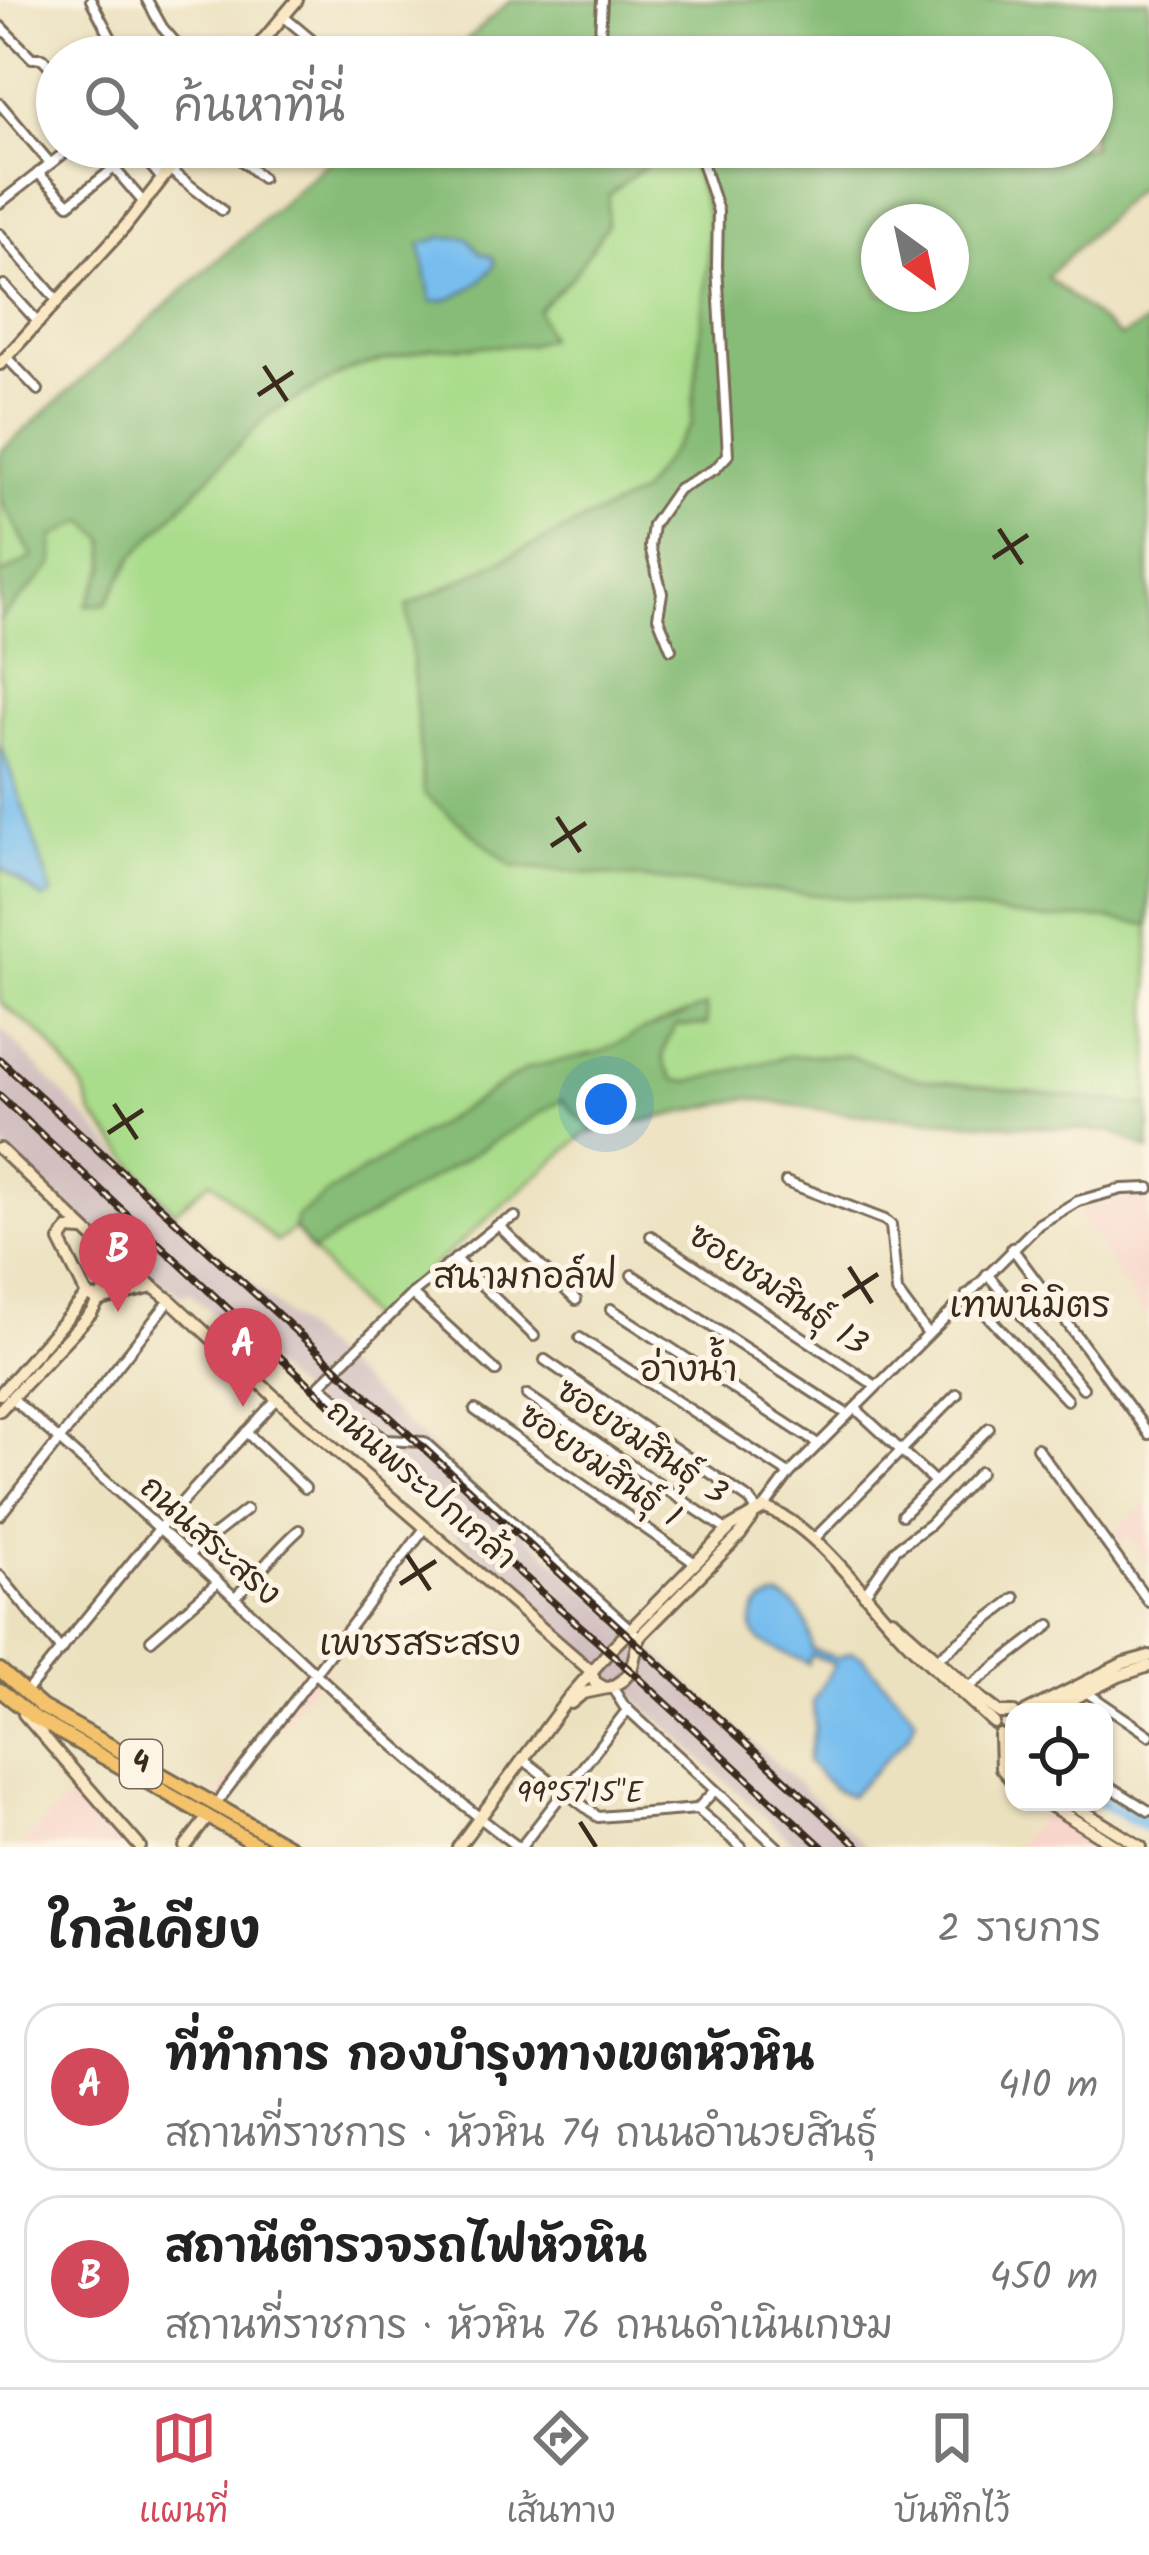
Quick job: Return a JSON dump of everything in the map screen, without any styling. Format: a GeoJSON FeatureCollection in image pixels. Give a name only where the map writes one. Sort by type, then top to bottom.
{"type":"FeatureCollection","features":[{"type":"Feature","properties":{"kind":"main road","name":"4"},"geometry":{"type":"LineString","coordinates":[[0,1670],[22,1700],[80,1743],[290,1847]]}},
{"type":"Feature","properties":{"kind":"main road","name":"4"},"geometry":{"type":"LineString","coordinates":[[0,1690],[67,1722],[261,1847]]}},
{"type":"Feature","properties":{"kind":"street"},"geometry":{"type":"LineString","coordinates":[[91,0],[110,36]]}},
{"type":"Feature","properties":{"kind":"street"},"geometry":{"type":"LineString","coordinates":[[147,0],[170,36]]}},
{"type":"Feature","properties":{"kind":"street"},"geometry":{"type":"LineString","coordinates":[[266,36],[297,0]]}},
{"type":"Feature","properties":{"kind":"street"},"geometry":{"type":"LineString","coordinates":[[600,36],[602,0]]}},
{"type":"Feature","properties":{"kind":"street"},"geometry":{"type":"LineString","coordinates":[[283,16],[307,36]]}},
{"type":"Feature","properties":{"kind":"street"},"geometry":{"type":"LineString","coordinates":[[0,26],[36,58]]}},
{"type":"Feature","properties":{"kind":"street"},"geometry":{"type":"LineString","coordinates":[[0,104],[36,147]]}},
{"type":"Feature","properties":{"kind":"street"},"geometry":{"type":"LineString","coordinates":[[0,188],[4,200],[45,168]]}},
{"type":"Feature","properties":{"kind":"street"},"geometry":{"type":"LineString","coordinates":[[38,173],[69,204],[114,168],[144,203]]}},
{"type":"Feature","properties":{"kind":"street"},"geometry":{"type":"LineString","coordinates":[[159,168],[223,210]]}},
{"type":"Feature","properties":{"kind":"street"},"geometry":{"type":"LineString","coordinates":[[38,390],[3,361],[40,324],[171,168]]}},
{"type":"Feature","properties":{"kind":"street"},"geometry":{"type":"LineString","coordinates":[[250,168],[262,178]]}},
{"type":"Feature","properties":{"kind":"street"},"geometry":{"type":"LineString","coordinates":[[671,650],[658,617],[662,592],[650,547],[652,525],[678,489],[716,469],[728,455],[718,211],[704,168]]}},
{"type":"Feature","properties":{"kind":"street"},"geometry":{"type":"LineString","coordinates":[[0,234],[59,302]]}},
{"type":"Feature","properties":{"kind":"street"},"geometry":{"type":"LineString","coordinates":[[4,285],[40,324]]}},
{"type":"Feature","properties":{"kind":"street","name":"ถนนพระปกเกล้า"},"geometry":{"type":"LineString","coordinates":[[0,1149],[83,1230],[170,1300],[591,1671]]}},
{"type":"Feature","properties":{"kind":"street"},"geometry":{"type":"LineString","coordinates":[[786,1182],[890,1225],[897,1292],[928,1334]]}},
{"type":"Feature","properties":{"kind":"street"},"geometry":{"type":"LineString","coordinates":[[699,1568],[740,1535],[789,1474],[1040,1224],[1078,1201],[1149,1188]]}},
{"type":"Feature","properties":{"kind":"street"},"geometry":{"type":"LineString","coordinates":[[60,1206],[60,1246],[93,1298]]}},
{"type":"Feature","properties":{"kind":"street"},"geometry":{"type":"LineString","coordinates":[[515,1217],[498,1225],[412,1294],[320,1385],[386,1440],[424,1442],[635,1633]]}},
{"type":"Feature","properties":{"kind":"street"},"geometry":{"type":"LineString","coordinates":[[498,1225],[576,1300]]}},
{"type":"Feature","properties":{"kind":"street"},"geometry":{"type":"LineString","coordinates":[[61,1235],[68,1229],[83,1230]]}},
{"type":"Feature","properties":{"kind":"street","name":"ซอยชมสินธุ์ 13"},"geometry":{"type":"LineString","coordinates":[[651,1236],[876,1386]]}},
{"type":"Feature","properties":{"kind":"street"},"geometry":{"type":"LineString","coordinates":[[1012,1249],[1149,1434]]}},
{"type":"Feature","properties":{"kind":"street"},"geometry":{"type":"LineString","coordinates":[[0,1410],[5,1394],[112,1280],[108,1252]]}},
{"type":"Feature","properties":{"kind":"street"},"geometry":{"type":"LineString","coordinates":[[455,1259],[534,1336]]}},
{"type":"Feature","properties":{"kind":"street"},"geometry":{"type":"LineString","coordinates":[[987,1274],[1083,1388]]}},
{"type":"Feature","properties":{"kind":"street"},"geometry":{"type":"LineString","coordinates":[[632,1275],[851,1411],[935,1482]]}},
{"type":"Feature","properties":{"kind":"street"},"geometry":{"type":"LineString","coordinates":[[93,1298],[153,1286]]}},
{"type":"Feature","properties":{"kind":"street"},"geometry":{"type":"LineString","coordinates":[[412,1294],[496,1371]]}},
{"type":"Feature","properties":{"kind":"street"},"geometry":{"type":"LineString","coordinates":[[967,1294],[1067,1400]]}},
{"type":"Feature","properties":{"kind":"street"},"geometry":{"type":"LineString","coordinates":[[0,1515],[170,1300]]}},
{"type":"Feature","properties":{"kind":"street"},"geometry":{"type":"LineString","coordinates":[[611,1309],[818,1444]]}},
{"type":"Feature","properties":{"kind":"street"},"geometry":{"type":"LineString","coordinates":[[580,1338],[789,1474]]}},
{"type":"Feature","properties":{"kind":"street"},"geometry":{"type":"LineString","coordinates":[[544,1360],[760,1509],[781,1515],[813,1540],[884,1614],[938,1658],[1005,1726],[1001,1768],[1005,1773]]}},
{"type":"Feature","properties":{"kind":"street"},"geometry":{"type":"LineString","coordinates":[[1048,1379],[1064,1363]]}},
{"type":"Feature","properties":{"kind":"street","name":"ถนนสระสรง"},"geometry":{"type":"LineString","coordinates":[[5,1394],[160,1529],[312,1673],[480,1819],[519,1847]]}},
{"type":"Feature","properties":{"kind":"street"},"geometry":{"type":"LineString","coordinates":[[813,1540],[957,1394]]}},
{"type":"Feature","properties":{"kind":"street","name":"ซอยชมสินธุ์ 3"},"geometry":{"type":"LineString","coordinates":[[527,1395],[728,1531]]}},
{"type":"Feature","properties":{"kind":"street"},"geometry":{"type":"LineString","coordinates":[[140,1847],[59,1755],[22,1700],[160,1529],[277,1399]]}},
{"type":"Feature","properties":{"kind":"street","name":"ซอยชมสินธุ์ 1"},"geometry":{"type":"LineString","coordinates":[[475,1410],[699,1568]]}},
{"type":"Feature","properties":{"kind":"street"},"geometry":{"type":"LineString","coordinates":[[902,1515],[989,1428]]}},
{"type":"Feature","properties":{"kind":"street"},"geometry":{"type":"LineString","coordinates":[[246,1432],[305,1488]]}},
{"type":"Feature","properties":{"kind":"street"},"geometry":{"type":"LineString","coordinates":[[1037,1448],[1149,1602]]}},
{"type":"Feature","properties":{"kind":"street"},"geometry":{"type":"LineString","coordinates":[[864,1594],[896,1550],[929,1525],[980,1472]]}},
{"type":"Feature","properties":{"kind":"street"},"geometry":{"type":"LineString","coordinates":[[458,1847],[611,1648],[635,1633],[728,1531],[760,1509]]}},
{"type":"Feature","properties":{"kind":"street"},"geometry":{"type":"LineString","coordinates":[[188,1555],[245,1510]]}},
{"type":"Feature","properties":{"kind":"street"},"geometry":{"type":"LineString","coordinates":[[185,1847],[427,1526]]}},
{"type":"Feature","properties":{"kind":"street"},"geometry":{"type":"LineString","coordinates":[[235,1598],[299,1530]]}},
{"type":"Feature","properties":{"kind":"street"},"geometry":{"type":"LineString","coordinates":[[0,1576],[61,1650]]}},
{"type":"Feature","properties":{"kind":"street"},"geometry":{"type":"LineString","coordinates":[[151,1640],[218,1582]]}},
{"type":"Feature","properties":{"kind":"street"},"geometry":{"type":"LineString","coordinates":[[938,1658],[1015,1598]]}},
{"type":"Feature","properties":{"kind":"street"},"geometry":{"type":"LineString","coordinates":[[884,1614],[897,1632],[1005,1726]]}},
{"type":"Feature","properties":{"kind":"street"},"geometry":{"type":"LineString","coordinates":[[968,1687],[1050,1625]]}},
{"type":"Feature","properties":{"kind":"street"},"geometry":{"type":"LineString","coordinates":[[560,1713],[584,1694],[608,1688],[627,1676],[635,1633]]}},
{"type":"Feature","properties":{"kind":"street"},"geometry":{"type":"LineString","coordinates":[[611,1648],[625,1648],[633,1661]]}},
{"type":"Feature","properties":{"kind":"street"},"geometry":{"type":"LineString","coordinates":[[1044,1703],[1149,1656]]}},
{"type":"Feature","properties":{"kind":"street"},"geometry":{"type":"LineString","coordinates":[[1064,1703],[1149,1666]]}},
{"type":"Feature","properties":{"kind":"street"},"geometry":{"type":"LineString","coordinates":[[591,1671],[595,1682],[608,1688],[778,1847]]}},
{"type":"Feature","properties":{"kind":"street"},"geometry":{"type":"LineString","coordinates":[[1086,1692],[1149,1735]]}},
{"type":"Feature","properties":{"kind":"street"},"geometry":{"type":"LineString","coordinates":[[519,1847],[628,1709]]}},
{"type":"Feature","properties":{"kind":"street"},"geometry":{"type":"LineString","coordinates":[[59,1755],[65,1745],[80,1743]]}},
{"type":"Feature","properties":{"kind":"street"},"geometry":{"type":"LineString","coordinates":[[524,1760],[598,1817],[698,1809],[715,1790]]}},
{"type":"Feature","properties":{"kind":"street"},"geometry":{"type":"LineString","coordinates":[[1113,1789],[1149,1811]]}},
{"type":"Feature","properties":{"kind":"street"},"geometry":{"type":"LineString","coordinates":[[698,1809],[741,1847]]}},
{"type":"Feature","properties":{"kind":"street"},"geometry":{"type":"LineString","coordinates":[[1060,1811],[1118,1847]]}},
{"type":"Feature","properties":{"kind":"street"},"geometry":{"type":"LineString","coordinates":[[1083,1811],[1141,1847]]}},
{"type":"Feature","properties":{"kind":"shaded area"},"geometry":{"type":"Polygon","coordinates":[[[0,1027],[174,1212],[867,1847],[798,1847],[189,1292],[182,1296],[119,1256],[14,1158],[0,1142],[0,1027]]]}},
{"type":"Feature","properties":{"kind":"shaded area"},"geometry":{"type":"Polygon","coordinates":[[[1130,1195],[1149,1196],[1149,1321],[1074,1209],[1130,1195]]]}},
{"type":"Feature","properties":{"kind":"shaded area"},"geometry":{"type":"Polygon","coordinates":[[[1149,1503],[1149,1564],[1129,1536],[1111,1549],[1104,1539],[1149,1503]]]}},
{"type":"Feature","properties":{"kind":"shaded area"},"geometry":{"type":"Polygon","coordinates":[[[415,1530],[424,1538],[227,1798],[218,1793],[415,1530]]]}},
{"type":"Feature","properties":{"kind":"shaded area"},"geometry":{"type":"Polygon","coordinates":[[[79,1789],[132,1847],[20,1847],[79,1789]]]}},
{"type":"Feature","properties":{"kind":"shaded area"},"geometry":{"type":"Polygon","coordinates":[[[1045,1811],[1055,1811],[1100,1847],[1017,1847],[1045,1811]]]}},
{"type":"Feature","properties":{"kind":"green space"},"geometry":{"type":"Polygon","coordinates":[[[511,0],[1149,0],[1149,185],[1136,189],[1047,277],[1120,337],[1149,322],[1149,925],[1102,918],[1042,919],[512,866],[424,794],[407,606],[639,494],[691,425],[708,261],[708,215],[693,168],[1113,168],[1113,36],[471,36],[511,0]]]}},
{"type":"Feature","properties":{"kind":"green space"},"geometry":{"type":"Polygon","coordinates":[[[322,168],[693,168],[708,215],[708,261],[691,425],[639,494],[407,606],[512,866],[1042,919],[1149,916],[1149,1150],[1114,1132],[852,1114],[748,1098],[593,1132],[585,1134],[370,1321],[294,1229],[276,1242],[211,1180],[174,1212],[92,1114],[84,1089],[46,1038],[0,1002],[0,452],[322,168]]]}},
{"type":"Feature","properties":{"kind":"green space"},"geometry":{"type":"Polygon","coordinates":[[[322,168],[643,168],[609,195],[607,225],[573,276],[538,310],[548,338],[529,345],[431,348],[351,369],[269,414],[134,556],[106,604],[86,605],[106,567],[105,539],[85,521],[53,537],[53,565],[0,620],[0,575],[33,557],[0,498],[0,452],[322,168]]]}},
{"type":"Feature","properties":{"kind":"green space"},"geometry":{"type":"Polygon","coordinates":[[[706,1006],[707,1025],[675,1026],[667,1041],[663,1060],[675,1080],[689,1082],[788,1056],[847,1055],[918,1079],[1149,1106],[1149,1150],[1114,1132],[852,1114],[748,1098],[593,1132],[562,1100],[312,1251],[294,1228],[297,1217],[328,1193],[528,1068],[603,1051],[706,1006]]]}},
{"type":"Feature","properties":{"kind":"water"},"geometry":{"type":"Polygon","coordinates":[[[443,237],[468,238],[480,253],[493,257],[495,265],[466,291],[431,301],[420,244],[443,237]]]}},
{"type":"Feature","properties":{"kind":"water"},"geometry":{"type":"Polygon","coordinates":[[[0,744],[52,894],[43,899],[0,867],[0,744]]]}},
{"type":"Feature","properties":{"kind":"water"},"geometry":{"type":"Polygon","coordinates":[[[779,1597],[804,1617],[812,1649],[837,1658],[852,1652],[862,1657],[916,1718],[909,1735],[850,1796],[835,1790],[807,1762],[815,1728],[813,1701],[835,1664],[812,1655],[808,1664],[755,1634],[756,1610],[779,1597]]]}},
{"type":"Feature","properties":{"kind":"waterway"},"geometry":{"type":"LineString","coordinates":[[1113,1798],[1149,1820]]}},
{"type":"Feature","properties":{"kind":"waterway"},"geometry":{"type":"LineString","coordinates":[[1113,1810],[1149,1829]]}},
{"type":"Feature","properties":{"kind":"railway"},"geometry":{"type":"LineString","coordinates":[[0,1060],[859,1847]]}},
{"type":"Feature","properties":{"kind":"railway"},"geometry":{"type":"LineString","coordinates":[[0,1096],[357,1429],[822,1847]]}},
{"type":"Feature","properties":{"kind":"place","name":"สถานีตำรวจรถไฟหัวหิน"},"geometry":{"type":"Point","coordinates":[118,1312]}},
{"type":"Feature","properties":{"kind":"place","name":"ที่ทำการ กองบำรุงทางเขตหัวหิน"},"geometry":{"type":"Point","coordinates":[243,1407]}},
{"type":"Feature","properties":{"kind":"district","name":"สนามกอล์ฟ"},"geometry":{"type":"Point","coordinates":[525,1278]}},
{"type":"Feature","properties":{"kind":"district","name":"เทพนิมิตร"},"geometry":{"type":"Point","coordinates":[1030,1307]}},
{"type":"Feature","properties":{"kind":"district","name":"อ่างน้ำ"},"geometry":{"type":"Point","coordinates":[689,1371]}},
{"type":"Feature","properties":{"kind":"district","name":"เพชรสระสรง"},"geometry":{"type":"Point","coordinates":[420,1645]}}]}
